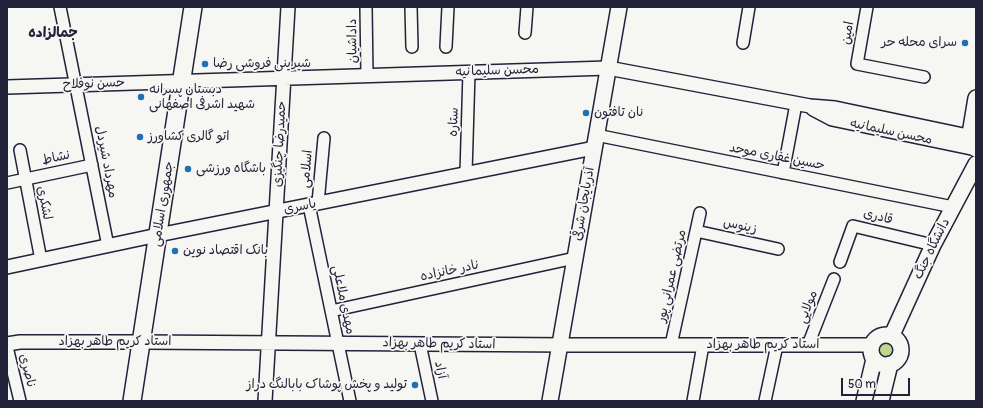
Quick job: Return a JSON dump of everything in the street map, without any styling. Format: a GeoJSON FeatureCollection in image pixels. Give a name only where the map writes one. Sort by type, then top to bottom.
{"type":"FeatureCollection","features":[{"type":"Feature","properties":{"kind":"main road","name":"جمهوری اسلامی"},"geometry":{"type":"LineString","coordinates":[[132,401],[142,342],[152,236],[182,81],[193,7]]}},
{"type":"Feature","properties":{"kind":"main road","name":"آذربایجان شرقی"},"geometry":{"type":"LineString","coordinates":[[550,401],[619,7]]}},
{"type":"Feature","properties":{"kind":"main road"},"geometry":{"type":"LineString","coordinates":[[973,137],[976,98]]}},
{"type":"Feature","properties":{"kind":"main road","name":"دانشگاه جنگ"},"geometry":{"type":"LineString","coordinates":[[895,337],[933,245],[976,164]]}},
{"type":"Feature","properties":{"kind":"main road","name":"دانشگاه جنگ"},"geometry":{"type":"LineString","coordinates":[[895,337],[976,178]]}},
{"type":"Feature","properties":{"kind":"main road"},"geometry":{"type":"LineString","coordinates":[[864,401],[873,352],[878,337],[882,335],[895,337],[900,343],[901,352],[897,360],[890,364],[881,364],[873,352]]}},
{"type":"Feature","properties":{"kind":"main road"},"geometry":{"type":"LineString","coordinates":[[881,401],[890,364]]}},
{"type":"Feature","properties":{"kind":"street","name":"مهرداد شیردل"},"geometry":{"type":"LineString","coordinates":[[60,7],[108,246]]}},
{"type":"Feature","properties":{"kind":"street","name":"حمیدرضا چنگیزی"},"geometry":{"type":"LineString","coordinates":[[264,401],[288,7]]}},
{"type":"Feature","properties":{"kind":"street","name":"داداشیان"},"geometry":{"type":"LineString","coordinates":[[366,7],[367,75]]}},
{"type":"Feature","properties":{"kind":"street"},"geometry":{"type":"LineString","coordinates":[[411,7],[412,47]]}},
{"type":"Feature","properties":{"kind":"street"},"geometry":{"type":"LineString","coordinates":[[446,47],[448,7]]}},
{"type":"Feature","properties":{"kind":"street"},"geometry":{"type":"LineString","coordinates":[[525,33],[527,7]]}},
{"type":"Feature","properties":{"kind":"street"},"geometry":{"type":"LineString","coordinates":[[743,43],[749,7]]}},
{"type":"Feature","properties":{"kind":"street","name":"امین"},"geometry":{"type":"LineString","coordinates":[[867,7],[857,64],[924,77]]}},
{"type":"Feature","properties":{"kind":"street","name":"محسن سلیمانیه"},"geometry":{"type":"LineString","coordinates":[[182,81],[608,68],[796,104],[835,108],[973,137]]}},
{"type":"Feature","properties":{"kind":"street","name":"ستاره"},"geometry":{"type":"LineString","coordinates":[[466,174],[469,72]]}},
{"type":"Feature","properties":{"kind":"street","name":"حسن نوفلاح"},"geometry":{"type":"LineString","coordinates":[[7,87],[182,81]]}},
{"type":"Feature","properties":{"kind":"street"},"geometry":{"type":"LineString","coordinates":[[783,173],[796,104]]}},
{"type":"Feature","properties":{"kind":"street","name":"اسلامی"},"geometry":{"type":"LineString","coordinates":[[314,204],[324,138]]}},
{"type":"Feature","properties":{"kind":"street","name":"حسین غفاری موحد"},"geometry":{"type":"LineString","coordinates":[[595,142],[783,173],[953,207]]}},
{"type":"Feature","properties":{"kind":"street","name":"یاسری"},"geometry":{"type":"LineString","coordinates":[[7,267],[152,236],[466,174],[595,142]]}},
{"type":"Feature","properties":{"kind":"street","name":"لشکری"},"geometry":{"type":"LineString","coordinates":[[20,150],[41,260]]}},
{"type":"Feature","properties":{"kind":"street","name":"نشاط"},"geometry":{"type":"LineString","coordinates":[[7,183],[92,165]]}},
{"type":"Feature","properties":{"kind":"street","name":"مهدی ملاعلی"},"geometry":{"type":"LineString","coordinates":[[314,204],[331,312],[350,401]]}},
{"type":"Feature","properties":{"kind":"street","name":"مرتضی عمرانی پور"},"geometry":{"type":"LineString","coordinates":[[671,345],[700,213]]}},
{"type":"Feature","properties":{"kind":"street","name":"قادری"},"geometry":{"type":"LineString","coordinates":[[840,262],[853,226],[933,245]]}},
{"type":"Feature","properties":{"kind":"street","name":"زینوس"},"geometry":{"type":"LineString","coordinates":[[696,231],[778,249]]}},
{"type":"Feature","properties":{"kind":"street","name":"نادر خانزاده"},"geometry":{"type":"LineString","coordinates":[[331,312],[575,258]]}},
{"type":"Feature","properties":{"kind":"street","name":"مولایی"},"geometry":{"type":"LineString","coordinates":[[808,345],[834,279]]}},
{"type":"Feature","properties":{"kind":"street","name":"استاد کریم طاهر بهزاد"},"geometry":{"type":"LineString","coordinates":[[7,346],[20,342],[808,345],[873,352]]}},
{"type":"Feature","properties":{"kind":"street","name":"آزاد"},"geometry":{"type":"LineString","coordinates":[[420,344],[432,401]]}},
{"type":"Feature","properties":{"kind":"street"},"geometry":{"type":"LineString","coordinates":[[693,401],[702,345]]}},
{"type":"Feature","properties":{"kind":"street"},"geometry":{"type":"LineString","coordinates":[[765,401],[777,345]]}},
{"type":"Feature","properties":{"kind":"street","name":"ناصری"},"geometry":{"type":"LineString","coordinates":[[7,346],[20,401]]}},
{"type":"Feature","properties":{"kind":"green space"},"geometry":{"type":"Polygon","coordinates":[[[886,340],[893,343],[896,350],[893,357],[886,360],[879,357],[876,350],[879,343],[886,340]]]}},
{"type":"Feature","properties":{"kind":"place","name":"سرای محله حر"},"geometry":{"type":"Point","coordinates":[965,43]}},
{"type":"Feature","properties":{"kind":"place","name":"شیرینی فروشی رضا"},"geometry":{"type":"Point","coordinates":[205,64]}},
{"type":"Feature","properties":{"kind":"place","name":"دبستان پسرانه شهید اشرفی اصفهانی"},"geometry":{"type":"Point","coordinates":[141,97]}},
{"type":"Feature","properties":{"kind":"place","name":"نان تافتون"},"geometry":{"type":"Point","coordinates":[586,113]}},
{"type":"Feature","properties":{"kind":"place","name":"اتو گالری کشاورز"},"geometry":{"type":"Point","coordinates":[140,137]}},
{"type":"Feature","properties":{"kind":"place","name":"باشگاه ورزشی"},"geometry":{"type":"Point","coordinates":[188,169]}},
{"type":"Feature","properties":{"kind":"place","name":"بانک اقتصاد نوین"},"geometry":{"type":"Point","coordinates":[175,251]}},
{"type":"Feature","properties":{"kind":"place","name":"تولید و پخش پوشاک بابالنگ دراز"},"geometry":{"type":"Point","coordinates":[415,385]}},
{"type":"Feature","properties":{"kind":"district","name":"جمالزاده"},"geometry":{"type":"Point","coordinates":[53,33]}}]}
